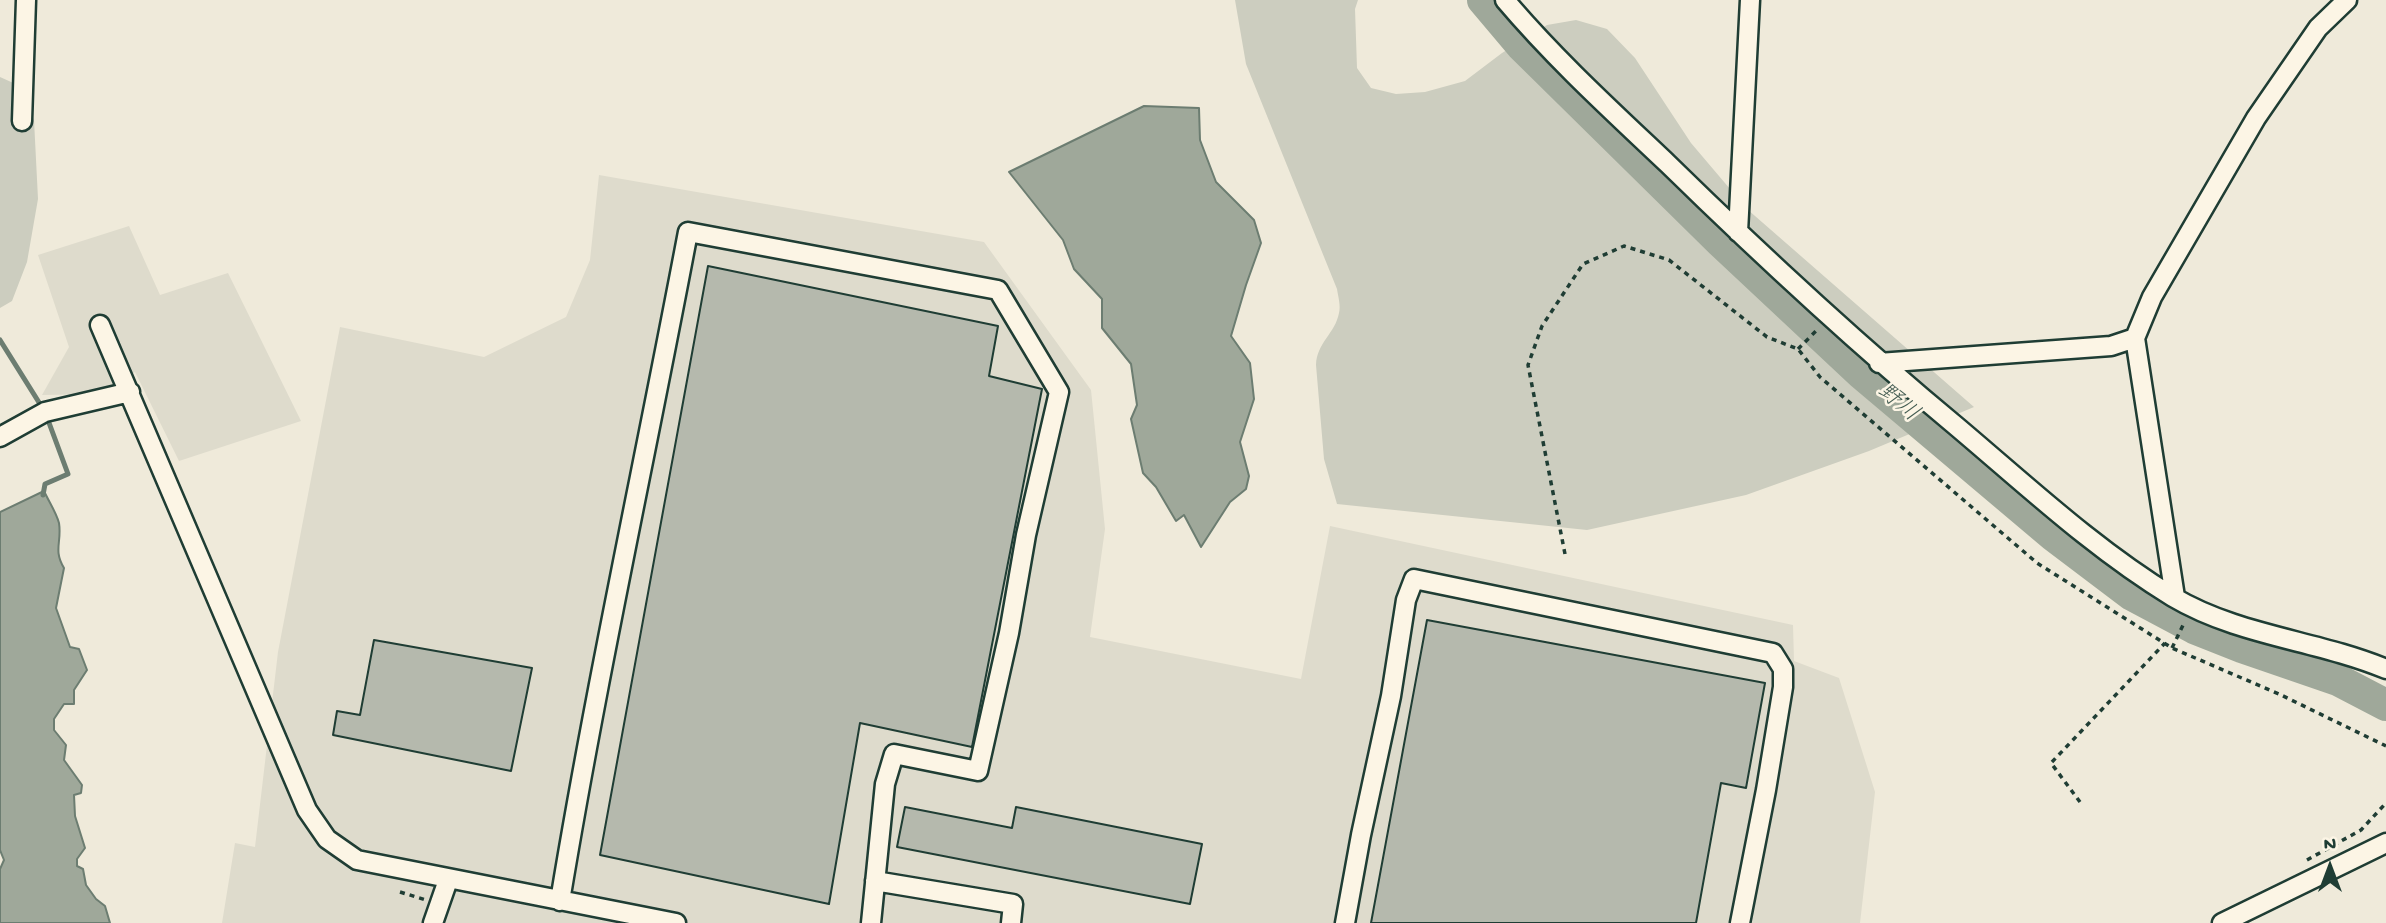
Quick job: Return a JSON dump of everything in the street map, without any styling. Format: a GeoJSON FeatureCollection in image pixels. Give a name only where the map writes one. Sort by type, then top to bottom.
{"type":"FeatureCollection","features":[{"type":"Feature","properties":{"kind":"street"},"geometry":{"type":"LineString","coordinates":[[22,121],[26,0]]}},
{"type":"Feature","properties":{"kind":"street"},"geometry":{"type":"LineString","coordinates":[[1505,0],[1540,41],[1738,232],[1880,363],[2101,548],[2175,597],[2224,622],[2359,658],[2386,669]]}},
{"type":"Feature","properties":{"kind":"street"},"geometry":{"type":"LineString","coordinates":[[1738,232],[1750,0]]}},
{"type":"Feature","properties":{"kind":"street"},"geometry":{"type":"LineString","coordinates":[[2175,597],[2135,338],[2152,297],[2256,118],[2318,28],[2347,0]]}},
{"type":"Feature","properties":{"kind":"street"},"geometry":{"type":"LineString","coordinates":[[560,901],[582,767],[650,437],[688,232],[998,290],[1059,391],[978,771],[894,754],[885,784],[871,923]]}},
{"type":"Feature","properties":{"kind":"street"},"geometry":{"type":"LineString","coordinates":[[100,325],[307,810],[327,839],[357,860],[676,923]]}},
{"type":"Feature","properties":{"kind":"street"},"geometry":{"type":"LineString","coordinates":[[1880,363],[2111,346],[2135,338]]}},
{"type":"Feature","properties":{"kind":"street"},"geometry":{"type":"LineString","coordinates":[[0,437],[45,412],[130,392]]}},
{"type":"Feature","properties":{"kind":"street"},"geometry":{"type":"LineString","coordinates":[[1345,923],[1391,696],[1406,600],[1414,579],[1773,653],[1783,669],[1783,687],[1740,923]]}},
{"type":"Feature","properties":{"kind":"street"},"geometry":{"type":"LineString","coordinates":[[2222,923],[2386,843]]}},
{"type":"Feature","properties":{"kind":"street"},"geometry":{"type":"LineString","coordinates":[[433,923],[448,880]]}},
{"type":"Feature","properties":{"kind":"street"},"geometry":{"type":"LineString","coordinates":[[875,881],[1013,904],[1011,923]]}},
{"type":"Feature","properties":{"kind":"path"},"geometry":{"type":"LineString","coordinates":[[1565,554],[1528,366],[1542,326],[1583,264],[1624,246],[1669,260],[1767,337],[1798,349],[1820,377],[2037,563],[2172,648],[2279,694],[2386,746]]}},
{"type":"Feature","properties":{"kind":"path"},"geometry":{"type":"LineString","coordinates":[[1798,349],[1830,317]]}},
{"type":"Feature","properties":{"kind":"path"},"geometry":{"type":"LineString","coordinates":[[2172,648],[2193,606]]}},
{"type":"Feature","properties":{"kind":"path"},"geometry":{"type":"LineString","coordinates":[[2080,802],[2051,763],[2165,643]]}},
{"type":"Feature","properties":{"kind":"path"},"geometry":{"type":"LineString","coordinates":[[2290,891],[2297,866],[2361,830],[2386,803]]}},
{"type":"Feature","properties":{"kind":"path"},"geometry":{"type":"LineString","coordinates":[[400,892],[428,901]]}},
{"type":"Feature","properties":{"kind":"shaded area"},"geometry":{"type":"Polygon","coordinates":[[[1235,0],[1358,0],[1355,9],[1357,68],[1371,88],[1396,94],[1425,92],[1465,81],[1502,53],[1547,25],[1576,20],[1607,29],[1635,58],[1691,143],[1747,209],[1974,407],[1869,451],[1746,495],[1587,530],[1337,504],[1324,459],[1316,365],[1319,350],[1334,327],[1339,313],[1337,289],[1246,64],[1235,0]]]}},
{"type":"Feature","properties":{"kind":"shaded area"},"geometry":{"type":"Polygon","coordinates":[[[0,77],[20,86],[34,120],[38,199],[27,262],[12,301],[0,308],[0,77]]]}},
{"type":"Feature","properties":{"kind":"shaded area"},"geometry":{"type":"Polygon","coordinates":[[[1144,106],[1199,108],[1200,140],[1216,182],[1254,220],[1261,243],[1231,336],[1250,363],[1254,399],[1240,442],[1249,476],[1246,489],[1230,502],[1201,547],[1184,515],[1176,521],[1156,487],[1143,473],[1131,419],[1137,405],[1131,364],[1102,328],[1102,299],[1074,269],[1063,240],[1009,172],[1144,106]]]}},
{"type":"Feature","properties":{"kind":"shaded area"},"geometry":{"type":"Polygon","coordinates":[[[599,175],[984,242],[1091,390],[1105,529],[1090,637],[1301,679],[1330,526],[1793,625],[1794,661],[1839,678],[1875,792],[1860,923],[222,923],[235,843],[255,847],[278,652],[340,327],[484,357],[566,317],[590,260],[599,175]]]}},
{"type":"Feature","properties":{"kind":"shaded area"},"geometry":{"type":"Polygon","coordinates":[[[129,226],[160,295],[228,273],[301,421],[179,461],[135,372],[103,394],[42,395],[69,347],[38,255],[129,226]]]}},
{"type":"Feature","properties":{"kind":"shaded area"},"geometry":{"type":"Polygon","coordinates":[[[44,491],[59,523],[58,551],[64,568],[56,608],[70,647],[79,649],[87,670],[74,690],[74,704],[64,704],[54,719],[54,730],[66,745],[64,760],[82,785],[81,793],[74,795],[75,816],[85,848],[77,859],[77,866],[83,869],[86,885],[105,906],[110,923],[0,923],[0,869],[4,860],[0,850],[0,512],[44,491]]]}},
{"type":"Feature","properties":{"kind":"building"},"geometry":{"type":"Polygon","coordinates":[[[708,266],[998,326],[989,376],[1042,389],[972,747],[860,723],[829,904],[600,855],[708,266]]]}},
{"type":"Feature","properties":{"kind":"building"},"geometry":{"type":"Polygon","coordinates":[[[1427,620],[1765,683],[1746,788],[1721,783],[1696,923],[1371,923],[1427,620]]]}},
{"type":"Feature","properties":{"kind":"building"},"geometry":{"type":"Polygon","coordinates":[[[374,640],[532,668],[511,771],[333,735],[337,711],[360,715],[374,640]]]}},
{"type":"Feature","properties":{"kind":"building"},"geometry":{"type":"Polygon","coordinates":[[[905,807],[1012,828],[1016,807],[1202,844],[1190,904],[897,847],[905,807]]]}},
{"type":"Feature","properties":{"kind":"waterway","name":"野川"},"geometry":{"type":"LineString","coordinates":[[1483,0],[1521,45],[1721,242],[1862,374],[2054,536],[2132,595],[2194,628],[2338,680],[2386,705]]}},
{"type":"Feature","properties":{"kind":"waterway"},"geometry":{"type":"LineString","coordinates":[[0,340],[45,412],[68,474],[45,484],[43,495]]}}]}
